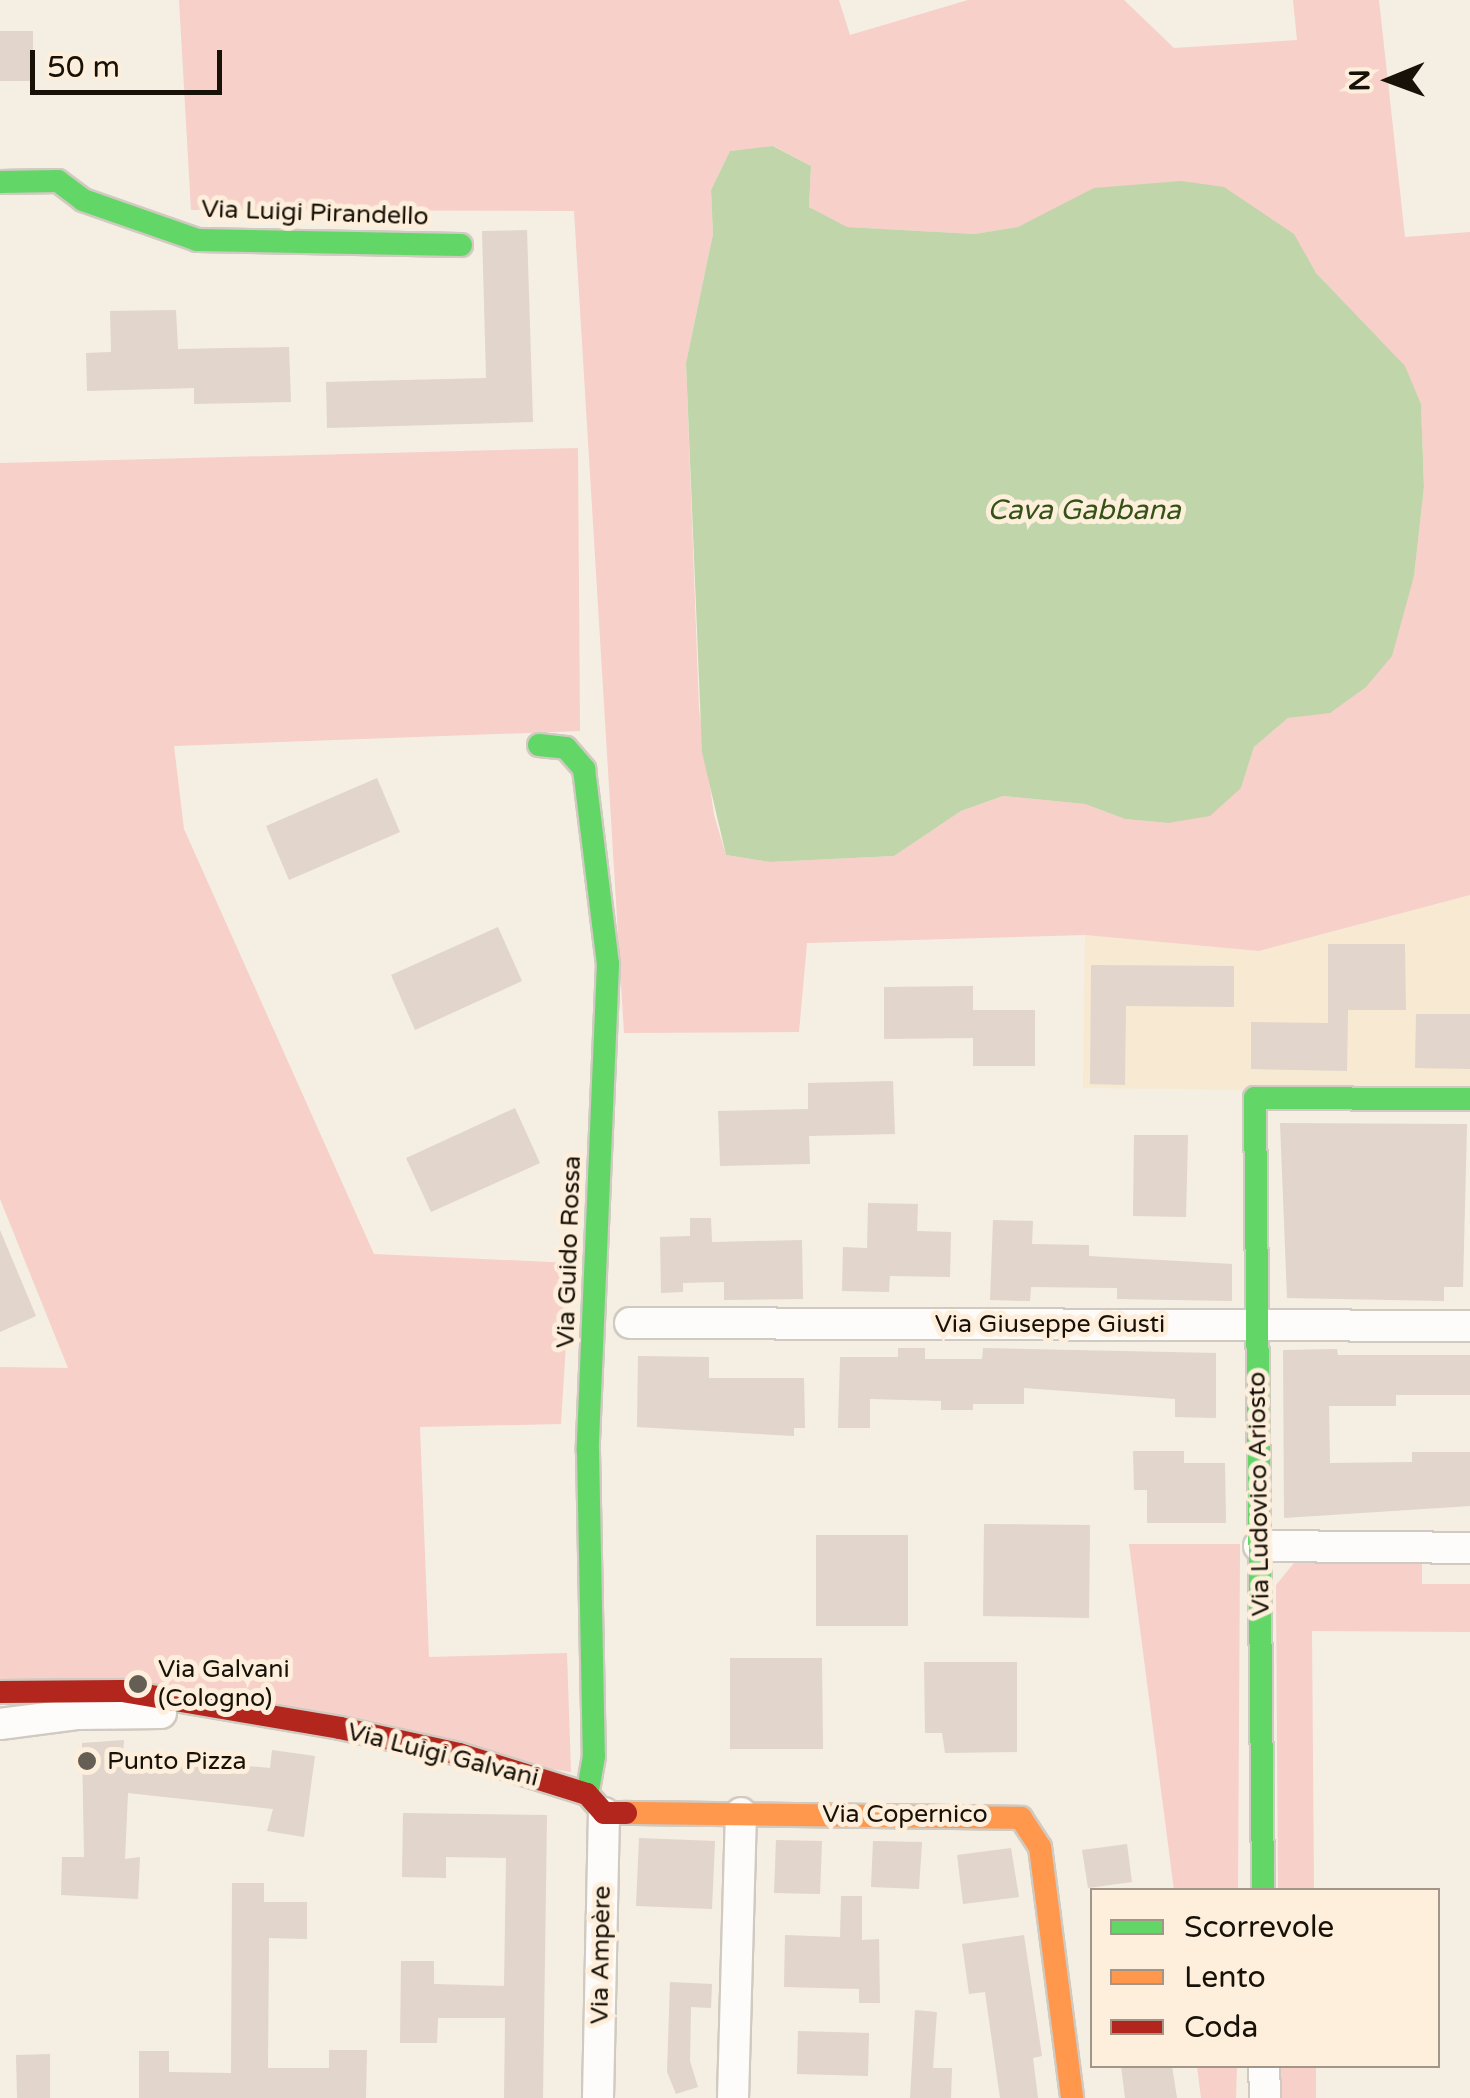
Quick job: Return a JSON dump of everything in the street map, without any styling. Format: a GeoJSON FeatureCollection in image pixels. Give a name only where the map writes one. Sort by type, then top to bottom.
{"type":"FeatureCollection","features":[{"type":"Feature","properties":{"kind":"street","name":"Via Luigi Pirandello"},"geometry":{"type":"LineString","coordinates":[[0,182],[58,182],[83,200],[196,240],[461,245]]}},
{"type":"Feature","properties":{"kind":"street","name":"Via Guido Rossa"},"geometry":{"type":"LineString","coordinates":[[539,745],[566,748],[584,770],[608,964],[588,1451],[596,1804]]}},
{"type":"Feature","properties":{"kind":"street","name":"Via Ludovico Ariosto"},"geometry":{"type":"LineString","coordinates":[[1262,1888],[1255,1098],[1470,1099]]}},
{"type":"Feature","properties":{"kind":"street","name":"Via Giuseppe Giusti"},"geometry":{"type":"LineString","coordinates":[[630,1323],[1470,1326]]}},
{"type":"Feature","properties":{"kind":"street"},"geometry":{"type":"LineString","coordinates":[[1259,1546],[1470,1548]]}},
{"type":"Feature","properties":{"kind":"street","name":"Via Luigi Galvani"},"geometry":{"type":"LineString","coordinates":[[0,1692],[75,1686],[274,1716],[459,1754],[596,1804]]}},
{"type":"Feature","properties":{"kind":"street","name":"Via Luigi Galvani"},"geometry":{"type":"LineString","coordinates":[[0,1724],[78,1714],[274,1716]]}},
{"type":"Feature","properties":{"kind":"street","name":"Via Copernico"},"geometry":{"type":"LineString","coordinates":[[596,1804],[741,1813],[1021,1818],[1040,1847],[1072,2098]]}},
{"type":"Feature","properties":{"kind":"street","name":"Via Ampère"},"geometry":{"type":"LineString","coordinates":[[596,1804],[598,2098]]}},
{"type":"Feature","properties":{"kind":"street"},"geometry":{"type":"LineString","coordinates":[[733,2098],[741,1813]]}},
{"type":"Feature","properties":{"kind":"street"},"geometry":{"type":"LineString","coordinates":[[1264,2068],[1265,2098]]}},
{"type":"Feature","properties":{"kind":"shaded area"},"geometry":{"type":"Polygon","coordinates":[[[179,0],[839,0],[850,35],[968,0],[1124,0],[1174,48],[1297,40],[1293,0],[1379,0],[1405,237],[1470,232],[1470,895],[1259,951],[1085,935],[807,943],[799,1032],[624,1033],[574,211],[191,210],[179,0]],[[774,146],[730,151],[711,190],[713,234],[686,363],[699,709],[714,815],[726,855],[770,862],[894,856],[961,811],[1003,796],[1085,804],[1125,819],[1168,823],[1241,788],[1254,747],[1288,718],[1330,712],[1401,615],[1414,576],[1424,487],[1421,404],[1405,367],[1316,273],[1293,234],[1056,210],[1018,227],[974,234],[846,227],[809,207],[811,166],[774,146]]]}},
{"type":"Feature","properties":{"kind":"shaded area"},"geometry":{"type":"Polygon","coordinates":[[[578,448],[580,731],[174,746],[184,829],[374,1254],[571,1263],[561,1424],[420,1427],[429,1657],[567,1653],[571,1772],[0,1682],[0,1367],[68,1368],[0,1199],[0,463],[578,448]]]}},
{"type":"Feature","properties":{"kind":"shaded area"},"geometry":{"type":"Polygon","coordinates":[[[1470,895],[1470,1092],[1083,1088],[1085,935],[1259,951],[1470,895]]]}},
{"type":"Feature","properties":{"kind":"shaded area"},"geometry":{"type":"Polygon","coordinates":[[[1129,1544],[1240,1544],[1238,1888],[1174,1888],[1129,1544]]]}},
{"type":"Feature","properties":{"kind":"shaded area"},"geometry":{"type":"Polygon","coordinates":[[[1294,1563],[1422,1563],[1422,1584],[1470,1584],[1470,1632],[1312,1631],[1314,1888],[1278,1888],[1276,1585],[1294,1563]]]}},
{"type":"Feature","properties":{"kind":"shaded area"},"geometry":{"type":"Polygon","coordinates":[[[1197,2068],[1237,2068],[1236,2098],[1201,2098],[1197,2068]]]}},
{"type":"Feature","properties":{"kind":"shaded area"},"geometry":{"type":"Polygon","coordinates":[[[1279,2068],[1316,2068],[1316,2098],[1279,2098],[1279,2068]]]}},
{"type":"Feature","properties":{"kind":"water","name":"Cava Gabbana"},"geometry":{"type":"Polygon","coordinates":[[[773,146],[811,166],[809,207],[847,227],[974,234],[1018,227],[1094,188],[1181,181],[1224,187],[1294,234],[1316,273],[1405,366],[1421,404],[1424,487],[1414,576],[1392,656],[1366,687],[1330,713],[1288,718],[1254,747],[1241,788],[1210,816],[1168,823],[1125,819],[1085,804],[1003,796],[961,811],[894,856],[770,862],[726,855],[702,752],[686,363],[713,234],[711,190],[730,151],[773,146]]]}},
{"type":"Feature","properties":{"kind":"building"},"geometry":{"type":"Polygon","coordinates":[[[0,31],[33,31],[33,81],[0,81],[0,31]]]}},
{"type":"Feature","properties":{"kind":"building"},"geometry":{"type":"Polygon","coordinates":[[[527,230],[533,422],[327,428],[326,382],[486,378],[482,231],[527,230]]]}},
{"type":"Feature","properties":{"kind":"building"},"geometry":{"type":"Polygon","coordinates":[[[176,310],[178,349],[289,347],[291,402],[194,404],[194,388],[87,391],[86,353],[111,352],[110,311],[176,310]]]}},
{"type":"Feature","properties":{"kind":"building"},"geometry":{"type":"Polygon","coordinates":[[[377,778],[400,832],[289,880],[266,826],[377,778]]]}},
{"type":"Feature","properties":{"kind":"building"},"geometry":{"type":"Polygon","coordinates":[[[498,927],[522,981],[415,1030],[391,975],[498,927]]]}},
{"type":"Feature","properties":{"kind":"building"},"geometry":{"type":"Polygon","coordinates":[[[1328,944],[1405,944],[1406,1010],[1348,1010],[1347,1071],[1251,1069],[1251,1022],[1328,1023],[1328,944]]]}},
{"type":"Feature","properties":{"kind":"building"},"geometry":{"type":"Polygon","coordinates":[[[1091,965],[1234,966],[1234,1007],[1126,1006],[1125,1085],[1090,1084],[1091,965]]]}},
{"type":"Feature","properties":{"kind":"building"},"geometry":{"type":"Polygon","coordinates":[[[973,986],[973,1010],[1035,1010],[1035,1066],[973,1066],[973,1038],[884,1039],[884,987],[973,986]]]}},
{"type":"Feature","properties":{"kind":"building"},"geometry":{"type":"Polygon","coordinates":[[[1416,1014],[1470,1014],[1470,1069],[1415,1068],[1416,1014]]]}},
{"type":"Feature","properties":{"kind":"building"},"geometry":{"type":"Polygon","coordinates":[[[893,1081],[895,1134],[809,1136],[810,1164],[720,1166],[718,1111],[808,1109],[808,1083],[893,1081]]]}},
{"type":"Feature","properties":{"kind":"building"},"geometry":{"type":"Polygon","coordinates":[[[515,1108],[540,1163],[431,1212],[406,1158],[515,1108]]]}},
{"type":"Feature","properties":{"kind":"building"},"geometry":{"type":"Polygon","coordinates":[[[1280,1123],[1467,1124],[1463,1287],[1444,1287],[1444,1301],[1287,1298],[1280,1123]]]}},
{"type":"Feature","properties":{"kind":"building"},"geometry":{"type":"Polygon","coordinates":[[[1134,1135],[1188,1135],[1186,1217],[1133,1216],[1134,1135]]]}},
{"type":"Feature","properties":{"kind":"building"},"geometry":{"type":"Polygon","coordinates":[[[868,1203],[918,1204],[917,1231],[951,1232],[950,1277],[890,1276],[889,1292],[842,1291],[843,1247],[867,1248],[868,1203]]]}},
{"type":"Feature","properties":{"kind":"building"},"geometry":{"type":"Polygon","coordinates":[[[690,1218],[711,1218],[712,1242],[802,1240],[803,1299],[724,1300],[724,1282],[683,1283],[683,1292],[661,1293],[660,1237],[690,1236],[690,1218]]]}},
{"type":"Feature","properties":{"kind":"building"},"geometry":{"type":"Polygon","coordinates":[[[993,1220],[1033,1221],[1032,1244],[1089,1245],[1089,1256],[1232,1264],[1232,1301],[1117,1299],[1117,1288],[1031,1287],[1030,1301],[990,1300],[993,1220]]]}},
{"type":"Feature","properties":{"kind":"building"},"geometry":{"type":"Polygon","coordinates":[[[0,1230],[36,1316],[0,1332],[0,1230]]]}},
{"type":"Feature","properties":{"kind":"building"},"geometry":{"type":"Polygon","coordinates":[[[898,1348],[925,1348],[925,1359],[982,1359],[983,1348],[1216,1353],[1216,1418],[1175,1417],[1175,1399],[1024,1388],[1024,1404],[973,1404],[973,1410],[941,1410],[941,1401],[870,1399],[870,1428],[838,1428],[840,1357],[898,1357],[898,1348]]]}},
{"type":"Feature","properties":{"kind":"building"},"geometry":{"type":"Polygon","coordinates":[[[1337,1349],[1338,1355],[1470,1355],[1470,1395],[1396,1395],[1396,1406],[1329,1406],[1330,1463],[1412,1462],[1412,1452],[1470,1452],[1470,1506],[1284,1518],[1283,1350],[1337,1349]]]}},
{"type":"Feature","properties":{"kind":"building"},"geometry":{"type":"Polygon","coordinates":[[[638,1356],[709,1357],[709,1378],[804,1378],[805,1428],[794,1428],[794,1436],[637,1427],[638,1356]]]}},
{"type":"Feature","properties":{"kind":"building"},"geometry":{"type":"Polygon","coordinates":[[[1133,1451],[1184,1451],[1184,1463],[1225,1463],[1226,1523],[1147,1523],[1147,1490],[1134,1490],[1133,1451]]]}},
{"type":"Feature","properties":{"kind":"building"},"geometry":{"type":"Polygon","coordinates":[[[984,1524],[1090,1525],[1089,1618],[983,1616],[984,1524]]]}},
{"type":"Feature","properties":{"kind":"building"},"geometry":{"type":"Polygon","coordinates":[[[816,1535],[908,1535],[908,1626],[816,1626],[816,1535]]]}},
{"type":"Feature","properties":{"kind":"building"},"geometry":{"type":"Polygon","coordinates":[[[730,1658],[822,1658],[823,1749],[730,1749],[730,1658]]]}},
{"type":"Feature","properties":{"kind":"building"},"geometry":{"type":"Polygon","coordinates":[[[924,1662],[1017,1662],[1017,1752],[945,1753],[942,1733],[925,1733],[924,1662]]]}},
{"type":"Feature","properties":{"kind":"building"},"geometry":{"type":"Polygon","coordinates":[[[124,1740],[123,1754],[270,1768],[272,1750],[315,1756],[304,1837],[267,1831],[273,1809],[128,1793],[125,1859],[140,1857],[138,1899],[61,1895],[62,1857],[84,1857],[82,1743],[124,1740]]]}},
{"type":"Feature","properties":{"kind":"building"},"geometry":{"type":"Polygon","coordinates":[[[403,1813],[547,1815],[543,2098],[504,2098],[505,2018],[438,2018],[437,2043],[400,2043],[401,1961],[434,1961],[434,1984],[504,1986],[506,1858],[446,1857],[446,1878],[402,1877],[403,1813]]]}},
{"type":"Feature","properties":{"kind":"building"},"geometry":{"type":"Polygon","coordinates":[[[639,1838],[715,1841],[712,1909],[636,1906],[639,1838]]]}},
{"type":"Feature","properties":{"kind":"building"},"geometry":{"type":"Polygon","coordinates":[[[776,1840],[822,1841],[820,1894],[774,1893],[776,1840]]]}},
{"type":"Feature","properties":{"kind":"building"},"geometry":{"type":"Polygon","coordinates":[[[873,1841],[922,1842],[919,1889],[871,1887],[873,1841]]]}},
{"type":"Feature","properties":{"kind":"building"},"geometry":{"type":"Polygon","coordinates":[[[1127,1844],[1132,1882],[1088,1888],[1082,1850],[1127,1844]]]}},
{"type":"Feature","properties":{"kind":"building"},"geometry":{"type":"Polygon","coordinates":[[[1011,1848],[1019,1897],[963,1904],[957,1855],[1011,1848]]]}},
{"type":"Feature","properties":{"kind":"building"},"geometry":{"type":"Polygon","coordinates":[[[232,1883],[264,1883],[264,1902],[307,1902],[307,1939],[269,1938],[268,2068],[329,2068],[329,2050],[367,2050],[366,2098],[139,2098],[139,2051],[169,2051],[169,2072],[231,2073],[232,1883]]]}},
{"type":"Feature","properties":{"kind":"building"},"geometry":{"type":"Polygon","coordinates":[[[841,1896],[862,1896],[862,1940],[879,1939],[880,2003],[859,2003],[859,1989],[784,1987],[785,1935],[840,1937],[841,1896]]]}},
{"type":"Feature","properties":{"kind":"building"},"geometry":{"type":"Polygon","coordinates":[[[1024,1935],[1042,2056],[1033,2058],[1038,2098],[1000,2098],[985,1992],[969,1994],[962,1944],[1024,1935]]]}},
{"type":"Feature","properties":{"kind":"building"},"geometry":{"type":"Polygon","coordinates":[[[670,1982],[712,1984],[711,2008],[691,2007],[690,2061],[698,2087],[676,2094],[667,2072],[670,1982]]]}},
{"type":"Feature","properties":{"kind":"building"},"geometry":{"type":"Polygon","coordinates":[[[915,2010],[937,2012],[933,2068],[952,2068],[951,2098],[910,2098],[915,2010]]]}},
{"type":"Feature","properties":{"kind":"building"},"geometry":{"type":"Polygon","coordinates":[[[798,2031],[869,2033],[868,2076],[797,2074],[798,2031]]]}},
{"type":"Feature","properties":{"kind":"building"},"geometry":{"type":"Polygon","coordinates":[[[50,2054],[50,2098],[17,2098],[16,2055],[50,2054]]]}},
{"type":"Feature","properties":{"kind":"building"},"geometry":{"type":"Polygon","coordinates":[[[1121,2068],[1172,2068],[1177,2098],[1125,2098],[1121,2068]]]}},
{"type":"Feature","properties":{"kind":"traffic: fast"},"geometry":{"type":"LineString","coordinates":[[0,182],[58,181],[83,200],[197,240],[461,245]]}},
{"type":"Feature","properties":{"kind":"traffic: fast"},"geometry":{"type":"LineString","coordinates":[[539,745],[566,748],[584,769],[608,964],[588,1451],[594,1756],[587,1794]]}},
{"type":"Feature","properties":{"kind":"traffic: fast"},"geometry":{"type":"LineString","coordinates":[[1263,1888],[1255,1098],[1470,1099]]}},
{"type":"Feature","properties":{"kind":"traffic: slow"},"geometry":{"type":"LineString","coordinates":[[626,1813],[1021,1818],[1040,1847],[1072,2098]]}},
{"type":"Feature","properties":{"kind":"traffic: jam"},"geometry":{"type":"LineString","coordinates":[[0,1692],[122,1691],[340,1728],[459,1754],[587,1794],[604,1813],[626,1813]]}},
{"type":"Feature","properties":{"kind":"place","name":"Via Galvani (Cologno)"},"geometry":{"type":"Point","coordinates":[138,1684]}},
{"type":"Feature","properties":{"kind":"place","name":"Punto Pizza"},"geometry":{"type":"Point","coordinates":[87,1761]}}]}
